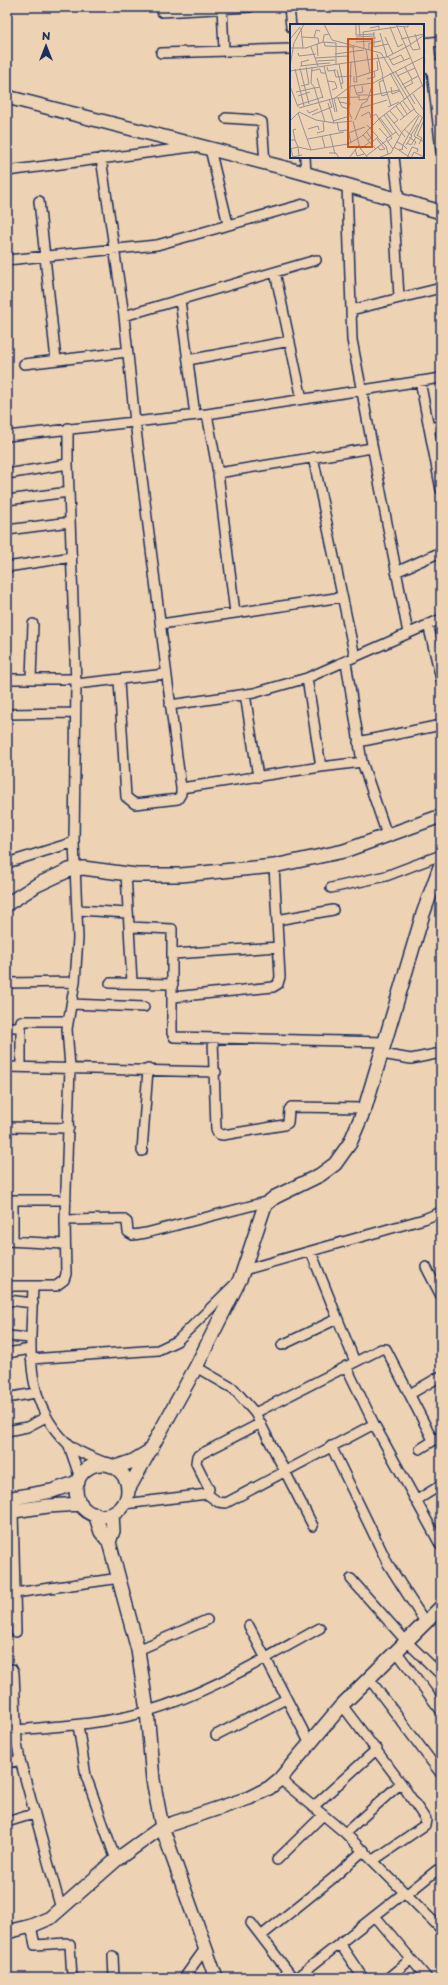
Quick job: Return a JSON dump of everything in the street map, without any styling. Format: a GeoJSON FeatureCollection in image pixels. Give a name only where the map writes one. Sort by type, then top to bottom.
{"type":"FeatureCollection","features":[{"type":"Feature","properties":{"kind":"street"},"geometry":{"type":"LineString","coordinates":[[162,12],[250,7]]}},
{"type":"Feature","properties":{"kind":"street"},"geometry":{"type":"LineString","coordinates":[[289,7],[291,24]]}},
{"type":"Feature","properties":{"kind":"street"},"geometry":{"type":"LineString","coordinates":[[222,8],[224,50]]}},
{"type":"Feature","properties":{"kind":"street"},"geometry":{"type":"LineString","coordinates":[[441,41],[426,43],[432,66],[441,151]]}},
{"type":"Feature","properties":{"kind":"street"},"geometry":{"type":"LineString","coordinates":[[161,53],[290,49]]}},
{"type":"Feature","properties":{"kind":"street"},"geometry":{"type":"LineString","coordinates":[[7,97],[265,163],[441,212]]}},
{"type":"Feature","properties":{"kind":"street"},"geometry":{"type":"LineString","coordinates":[[226,118],[256,120],[262,122],[265,163]]}},
{"type":"Feature","properties":{"kind":"street"},"geometry":{"type":"LineString","coordinates":[[7,171],[101,158],[204,147]]}},
{"type":"Feature","properties":{"kind":"street"},"geometry":{"type":"LineString","coordinates":[[204,147],[228,224]]}},
{"type":"Feature","properties":{"kind":"street"},"geometry":{"type":"LineString","coordinates":[[101,158],[116,250],[134,422],[181,788],[180,797],[175,800],[135,804],[128,800],[126,792],[119,680]]}},
{"type":"Feature","properties":{"kind":"street"},"geometry":{"type":"LineString","coordinates":[[305,158],[306,174]]}},
{"type":"Feature","properties":{"kind":"street"},"geometry":{"type":"LineString","coordinates":[[394,158],[399,297]]}},
{"type":"Feature","properties":{"kind":"street"},"geometry":{"type":"LineString","coordinates":[[346,185],[352,340],[360,390],[408,633]]}},
{"type":"Feature","properties":{"kind":"street"},"geometry":{"type":"LineString","coordinates":[[39,201],[56,360]]}},
{"type":"Feature","properties":{"kind":"street"},"geometry":{"type":"LineString","coordinates":[[7,260],[157,245],[304,204]]}},
{"type":"Feature","properties":{"kind":"street"},"geometry":{"type":"LineString","coordinates":[[124,316],[316,260]]}},
{"type":"Feature","properties":{"kind":"street"},"geometry":{"type":"LineString","coordinates":[[275,272],[302,399]]}},
{"type":"Feature","properties":{"kind":"street"},"geometry":{"type":"LineString","coordinates":[[351,310],[399,297],[441,288]]}},
{"type":"Feature","properties":{"kind":"street"},"geometry":{"type":"LineString","coordinates":[[180,300],[195,415]]}},
{"type":"Feature","properties":{"kind":"street"},"geometry":{"type":"LineString","coordinates":[[188,360],[290,341]]}},
{"type":"Feature","properties":{"kind":"street"},"geometry":{"type":"LineString","coordinates":[[24,364],[127,352]]}},
{"type":"Feature","properties":{"kind":"street"},"geometry":{"type":"LineString","coordinates":[[7,436],[68,428],[207,414],[441,378]]}},
{"type":"Feature","properties":{"kind":"street"},"geometry":{"type":"LineString","coordinates":[[420,381],[439,469],[441,490]]}},
{"type":"Feature","properties":{"kind":"street"},"geometry":{"type":"LineString","coordinates":[[207,414],[218,473],[235,613]]}},
{"type":"Feature","properties":{"kind":"street"},"geometry":{"type":"LineString","coordinates":[[429,428],[441,426]]}},
{"type":"Feature","properties":{"kind":"street"},"geometry":{"type":"LineString","coordinates":[[7,1286],[56,1286],[64,1280],[66,1274],[65,1220],[70,1067],[67,1021],[75,982],[78,938],[74,842],[76,682],[68,428]]}},
{"type":"Feature","properties":{"kind":"street"},"geometry":{"type":"LineString","coordinates":[[218,473],[372,448]]}},
{"type":"Feature","properties":{"kind":"street"},"geometry":{"type":"LineString","coordinates":[[313,457],[355,657]]}},
{"type":"Feature","properties":{"kind":"street"},"geometry":{"type":"LineString","coordinates":[[7,474],[68,464]]}},
{"type":"Feature","properties":{"kind":"street"},"geometry":{"type":"LineString","coordinates":[[7,500],[69,492]]}},
{"type":"Feature","properties":{"kind":"street"},"geometry":{"type":"LineString","coordinates":[[7,530],[70,522]]}},
{"type":"Feature","properties":{"kind":"street"},"geometry":{"type":"LineString","coordinates":[[396,572],[441,552]]}},
{"type":"Feature","properties":{"kind":"street"},"geometry":{"type":"LineString","coordinates":[[7,567],[72,558]]}},
{"type":"Feature","properties":{"kind":"street"},"geometry":{"type":"LineString","coordinates":[[161,624],[342,597]]}},
{"type":"Feature","properties":{"kind":"street"},"geometry":{"type":"LineString","coordinates":[[170,705],[245,694],[307,678],[441,619]]}},
{"type":"Feature","properties":{"kind":"street"},"geometry":{"type":"LineString","coordinates":[[31,678],[33,624]]}},
{"type":"Feature","properties":{"kind":"street"},"geometry":{"type":"LineString","coordinates":[[428,624],[441,679]]}},
{"type":"Feature","properties":{"kind":"street"},"geometry":{"type":"LineString","coordinates":[[346,662],[362,762],[387,835]]}},
{"type":"Feature","properties":{"kind":"street"},"geometry":{"type":"LineString","coordinates":[[7,679],[31,678],[76,682],[119,680],[166,674]]}},
{"type":"Feature","properties":{"kind":"street"},"geometry":{"type":"LineString","coordinates":[[307,678],[321,767]]}},
{"type":"Feature","properties":{"kind":"street"},"geometry":{"type":"LineString","coordinates":[[245,694],[258,777]]}},
{"type":"Feature","properties":{"kind":"street"},"geometry":{"type":"LineString","coordinates":[[7,714],[75,712]]}},
{"type":"Feature","properties":{"kind":"street"},"geometry":{"type":"LineString","coordinates":[[358,742],[441,725]]}},
{"type":"Feature","properties":{"kind":"street"},"geometry":{"type":"LineString","coordinates":[[181,788],[362,762]]}},
{"type":"Feature","properties":{"kind":"street"},"geometry":{"type":"LineString","coordinates":[[7,904],[37,885],[75,869],[126,874],[181,876],[274,866],[344,851],[441,816]]}},
{"type":"Feature","properties":{"kind":"street"},"geometry":{"type":"LineString","coordinates":[[7,863],[74,842]]}},
{"type":"Feature","properties":{"kind":"street"},"geometry":{"type":"LineString","coordinates":[[331,888],[386,876],[441,855]]}},
{"type":"Feature","properties":{"kind":"street"},"geometry":{"type":"LineString","coordinates":[[65,1220],[123,1219],[127,1222],[128,1232],[133,1235],[146,1233],[269,1201],[320,1175],[335,1164],[350,1143],[365,1108],[423,914],[441,864]]}},
{"type":"Feature","properties":{"kind":"street"},"geometry":{"type":"LineString","coordinates":[[173,997],[276,986],[280,977],[274,866]]}},
{"type":"Feature","properties":{"kind":"street"},"geometry":{"type":"LineString","coordinates":[[126,874],[132,983]]}},
{"type":"Feature","properties":{"kind":"street"},"geometry":{"type":"LineString","coordinates":[[78,910],[128,913]]}},
{"type":"Feature","properties":{"kind":"street"},"geometry":{"type":"LineString","coordinates":[[277,920],[333,910]]}},
{"type":"Feature","properties":{"kind":"street"},"geometry":{"type":"LineString","coordinates":[[129,927],[172,928],[173,1036],[176,1039],[213,1039],[383,1048],[411,1059],[441,1053]]}},
{"type":"Feature","properties":{"kind":"street"},"geometry":{"type":"LineString","coordinates":[[173,954],[278,947]]}},
{"type":"Feature","properties":{"kind":"street"},"geometry":{"type":"LineString","coordinates":[[7,983],[75,982]]}},
{"type":"Feature","properties":{"kind":"street"},"geometry":{"type":"LineString","coordinates":[[110,983],[173,984]]}},
{"type":"Feature","properties":{"kind":"street"},"geometry":{"type":"LineString","coordinates":[[71,1004],[144,1007]]}},
{"type":"Feature","properties":{"kind":"street"},"geometry":{"type":"LineString","coordinates":[[21,1066],[21,1021],[67,1021]]}},
{"type":"Feature","properties":{"kind":"street"},"geometry":{"type":"LineString","coordinates":[[7,1026],[21,1027]]}},
{"type":"Feature","properties":{"kind":"street"},"geometry":{"type":"LineString","coordinates":[[213,1039],[216,1072],[216,1129],[218,1134],[223,1135],[284,1125],[288,1123],[288,1110],[291,1107],[365,1108]]}},
{"type":"Feature","properties":{"kind":"street"},"geometry":{"type":"LineString","coordinates":[[7,1067],[70,1067],[216,1072]]}},
{"type":"Feature","properties":{"kind":"street"},"geometry":{"type":"LineString","coordinates":[[142,1151],[148,1069]]}},
{"type":"Feature","properties":{"kind":"street"},"geometry":{"type":"LineString","coordinates":[[7,1127],[69,1128]]}},
{"type":"Feature","properties":{"kind":"street"},"geometry":{"type":"LineString","coordinates":[[65,1244],[10,1241],[10,1200],[66,1200]]}},
{"type":"Feature","properties":{"kind":"street"},"geometry":{"type":"LineString","coordinates":[[124,1504],[128,1490],[196,1367],[243,1274],[259,1219],[265,1205],[269,1201]]}},
{"type":"Feature","properties":{"kind":"street"},"geometry":{"type":"LineString","coordinates":[[31,1359],[158,1350],[168,1347],[177,1341],[243,1274],[311,1252],[424,1219],[441,1212]]}},
{"type":"Feature","properties":{"kind":"street"},"geometry":{"type":"LineString","coordinates":[[311,1252],[337,1319],[350,1364],[374,1424],[441,1546]]}},
{"type":"Feature","properties":{"kind":"street"},"geometry":{"type":"LineString","coordinates":[[426,1267],[441,1296]]}},
{"type":"Feature","properties":{"kind":"street"},"geometry":{"type":"LineString","coordinates":[[33,1287],[31,1359],[36,1393],[46,1417],[68,1443],[112,1466],[122,1473],[127,1481],[128,1490]]}},
{"type":"Feature","properties":{"kind":"street"},"geometry":{"type":"LineString","coordinates":[[7,1300],[33,1303]]}},
{"type":"Feature","properties":{"kind":"street"},"geometry":{"type":"LineString","coordinates":[[282,1345],[337,1319]]}},
{"type":"Feature","properties":{"kind":"street"},"geometry":{"type":"LineString","coordinates":[[7,1336],[32,1338]]}},
{"type":"Feature","properties":{"kind":"street"},"geometry":{"type":"LineString","coordinates":[[7,1353],[31,1349]]}},
{"type":"Feature","properties":{"kind":"street"},"geometry":{"type":"LineString","coordinates":[[255,1413],[350,1364],[386,1349],[410,1394],[437,1438],[420,1448]]}},
{"type":"Feature","properties":{"kind":"street"},"geometry":{"type":"LineString","coordinates":[[196,1367],[234,1389],[255,1413],[313,1526]]}},
{"type":"Feature","properties":{"kind":"street"},"geometry":{"type":"LineString","coordinates":[[410,1394],[441,1376]]}},
{"type":"Feature","properties":{"kind":"street"},"geometry":{"type":"LineString","coordinates":[[7,1398],[36,1393]]}},
{"type":"Feature","properties":{"kind":"street"},"geometry":{"type":"LineString","coordinates":[[7,1431],[27,1427],[46,1417]]}},
{"type":"Feature","properties":{"kind":"street"},"geometry":{"type":"LineString","coordinates":[[207,1494],[209,1489],[196,1463],[197,1456],[261,1423]]}},
{"type":"Feature","properties":{"kind":"street"},"geometry":{"type":"LineString","coordinates":[[68,1443],[79,1480],[78,1497],[81,1504],[86,1510],[94,1514],[102,1515],[112,1514],[124,1504],[207,1494],[218,1502],[226,1502],[374,1424]]}},
{"type":"Feature","properties":{"kind":"street"},"geometry":{"type":"LineString","coordinates":[[331,1446],[388,1564],[425,1622]]}},
{"type":"Feature","properties":{"kind":"street"},"geometry":{"type":"LineString","coordinates":[[7,1499],[52,1492],[79,1480],[91,1466],[112,1466],[133,1461],[150,1450]]}},
{"type":"Feature","properties":{"kind":"street"},"geometry":{"type":"LineString","coordinates":[[417,1500],[441,1486]]}},
{"type":"Feature","properties":{"kind":"street"},"geometry":{"type":"LineString","coordinates":[[16,1632],[10,1512],[48,1506],[81,1504]]}},
{"type":"Feature","properties":{"kind":"street"},"geometry":{"type":"LineString","coordinates":[[94,1514],[102,1534],[109,1542],[120,1578],[138,1650],[147,1711],[153,1780],[162,1827],[204,1950],[216,1978]]}},
{"type":"Feature","properties":{"kind":"street"},"geometry":{"type":"LineString","coordinates":[[109,1542],[112,1535],[112,1514]]}},
{"type":"Feature","properties":{"kind":"street"},"geometry":{"type":"LineString","coordinates":[[15,1593],[120,1578]]}},
{"type":"Feature","properties":{"kind":"street"},"geometry":{"type":"LineString","coordinates":[[351,1579],[406,1641],[441,1675]]}},
{"type":"Feature","properties":{"kind":"street"},"geometry":{"type":"LineString","coordinates":[[7,1932],[31,1926],[50,1918],[116,1860],[162,1827],[250,1798],[269,1788],[280,1779],[342,1705],[368,1677],[441,1607]]}},
{"type":"Feature","properties":{"kind":"street"},"geometry":{"type":"LineString","coordinates":[[138,1650],[207,1620]]}},
{"type":"Feature","properties":{"kind":"street"},"geometry":{"type":"LineString","coordinates":[[249,1626],[264,1659],[310,1744]]}},
{"type":"Feature","properties":{"kind":"street"},"geometry":{"type":"LineString","coordinates":[[16,1730],[78,1725],[147,1711],[199,1692],[264,1659],[320,1628]]}},
{"type":"Feature","properties":{"kind":"street"},"geometry":{"type":"LineString","coordinates":[[396,1651],[441,1711]]}},
{"type":"Feature","properties":{"kind":"street"},"geometry":{"type":"LineString","coordinates":[[7,1668],[12,1669],[14,1673],[16,1730],[20,1760],[33,1814],[61,1909]]}},
{"type":"Feature","properties":{"kind":"street"},"geometry":{"type":"LineString","coordinates":[[368,1677],[441,1774]]}},
{"type":"Feature","properties":{"kind":"street"},"geometry":{"type":"LineString","coordinates":[[216,1735],[286,1699]]}},
{"type":"Feature","properties":{"kind":"street"},"geometry":{"type":"LineString","coordinates":[[342,1705],[402,1783],[425,1817],[425,1825],[374,1860]]}},
{"type":"Feature","properties":{"kind":"street"},"geometry":{"type":"LineString","coordinates":[[78,1725],[86,1776],[116,1860]]}},
{"type":"Feature","properties":{"kind":"street"},"geometry":{"type":"LineString","coordinates":[[313,1807],[377,1750]]}},
{"type":"Feature","properties":{"kind":"street"},"geometry":{"type":"LineString","coordinates":[[7,1763],[20,1760]]}},
{"type":"Feature","properties":{"kind":"street"},"geometry":{"type":"LineString","coordinates":[[280,1779],[364,1850],[406,1893],[439,1923]]}},
{"type":"Feature","properties":{"kind":"street"},"geometry":{"type":"LineString","coordinates":[[345,1833],[402,1783]]}},
{"type":"Feature","properties":{"kind":"street"},"geometry":{"type":"LineString","coordinates":[[7,1822],[33,1814]]}},
{"type":"Feature","properties":{"kind":"street"},"geometry":{"type":"LineString","coordinates":[[277,1860],[323,1815]]}},
{"type":"Feature","properties":{"kind":"street"},"geometry":{"type":"LineString","coordinates":[[261,1936],[332,1880],[364,1850]]}},
{"type":"Feature","properties":{"kind":"street"},"geometry":{"type":"LineString","coordinates":[[296,1978],[437,1870]]}},
{"type":"Feature","properties":{"kind":"street"},"geometry":{"type":"LineString","coordinates":[[375,1916],[426,1978]]}},
{"type":"Feature","properties":{"kind":"street"},"geometry":{"type":"LineString","coordinates":[[252,1923],[293,1978]]}},
{"type":"Feature","properties":{"kind":"street"},"geometry":{"type":"LineString","coordinates":[[31,1926],[35,1945],[66,1943],[70,1945],[72,1978]]}},
{"type":"Feature","properties":{"kind":"street"},"geometry":{"type":"LineString","coordinates":[[340,1944],[363,1978]]}},
{"type":"Feature","properties":{"kind":"street"},"geometry":{"type":"LineString","coordinates":[[184,1978],[204,1950]]}},
{"type":"Feature","properties":{"kind":"street"},"geometry":{"type":"LineString","coordinates":[[113,1956],[114,1978]]}},
{"type":"Feature","properties":{"kind":"street"},"geometry":{"type":"LineString","coordinates":[[388,1978],[411,1959]]}}]}
